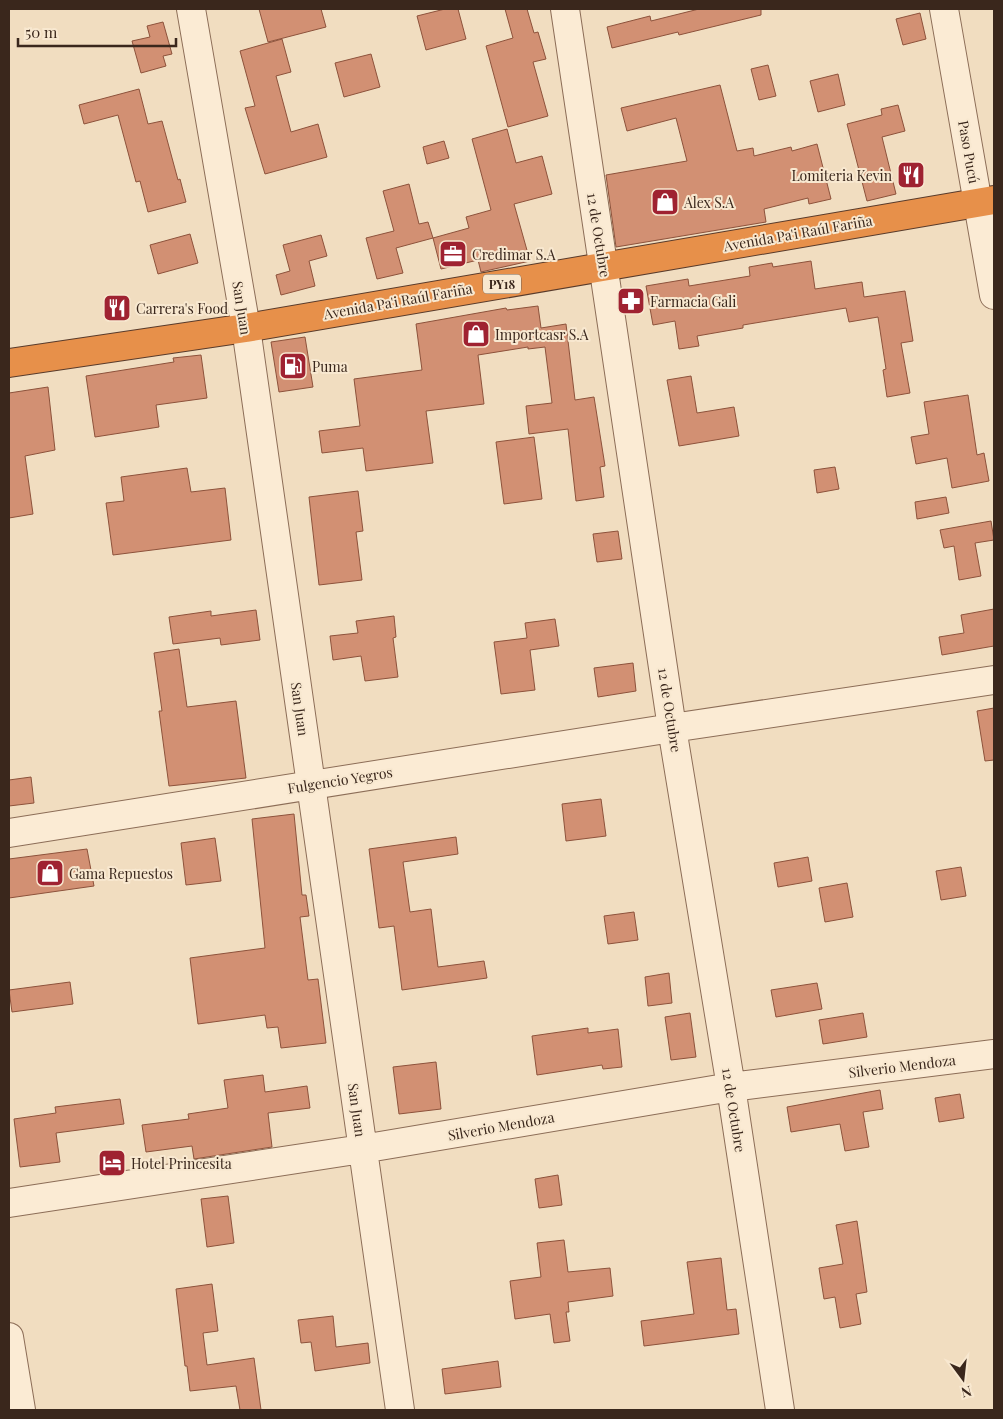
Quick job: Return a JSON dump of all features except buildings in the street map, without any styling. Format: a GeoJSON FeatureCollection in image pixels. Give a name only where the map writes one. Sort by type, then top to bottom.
{"type":"FeatureCollection","features":[{"type":"Feature","properties":{"kind":"highway","name":"Avenida Pa'i Raúl Fariña"},"geometry":{"type":"LineString","coordinates":[[9,363],[246,328],[986,201]]}},
{"type":"Feature","properties":{"kind":"street","name":"San Juan"},"geometry":{"type":"LineString","coordinates":[[191,9],[246,328],[400,1410]]}},
{"type":"Feature","properties":{"kind":"street","name":"12 de Octubre"},"geometry":{"type":"LineString","coordinates":[[565,9],[672,728],[731,1088],[780,1410]]}},
{"type":"Feature","properties":{"kind":"street","name":"Paso Pucú"},"geometry":{"type":"LineString","coordinates":[[944,9],[986,201],[994,295]]}},
{"type":"Feature","properties":{"kind":"street","name":"Fulgencio Yegros"},"geometry":{"type":"LineString","coordinates":[[9,833],[311,784],[994,680]]}},
{"type":"Feature","properties":{"kind":"street","name":"Silverio Mendoza"},"geometry":{"type":"LineString","coordinates":[[9,1203],[362,1149],[731,1088],[994,1054]]}},
{"type":"Feature","properties":{"kind":"street"},"geometry":{"type":"LineString","coordinates":[[9,1337],[21,1410]]}},
{"type":"Feature","properties":{"kind":"place","name":"Lomiteria Kevin"},"geometry":{"type":"Point","coordinates":[911,175]}},
{"type":"Feature","properties":{"kind":"place","name":"Alex S.A"},"geometry":{"type":"Point","coordinates":[665,202]}},
{"type":"Feature","properties":{"kind":"place","name":"Credimar S.A"},"geometry":{"type":"Point","coordinates":[453,254]}},
{"type":"Feature","properties":{"kind":"place","name":"Farmacia Gali"},"geometry":{"type":"Point","coordinates":[631,301]}},
{"type":"Feature","properties":{"kind":"place","name":"Carrera's Food"},"geometry":{"type":"Point","coordinates":[117,308]}},
{"type":"Feature","properties":{"kind":"place","name":"Importcasr S.A"},"geometry":{"type":"Point","coordinates":[476,334]}},
{"type":"Feature","properties":{"kind":"place","name":"Puma"},"geometry":{"type":"Point","coordinates":[293,366]}},
{"type":"Feature","properties":{"kind":"place","name":"Gama Repuestos"},"geometry":{"type":"Point","coordinates":[50,873]}},
{"type":"Feature","properties":{"kind":"place","name":"Hotel Princesita"},"geometry":{"type":"Point","coordinates":[112,1163]}}]}
